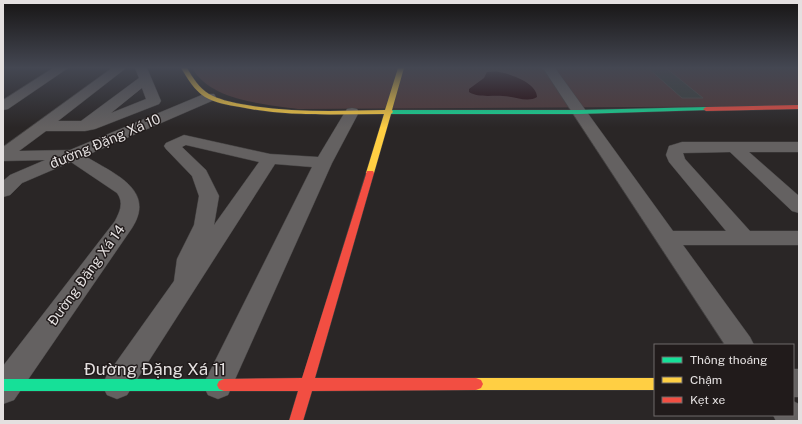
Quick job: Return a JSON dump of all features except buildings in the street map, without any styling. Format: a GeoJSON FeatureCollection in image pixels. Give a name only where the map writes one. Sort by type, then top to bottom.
{"type":"FeatureCollection","features":[{"type":"Feature","properties":{"kind":"street"},"geometry":{"type":"LineString","coordinates":[[3,106],[31,88]]}},
{"type":"Feature","properties":{"kind":"street"},"geometry":{"type":"LineString","coordinates":[[3,155],[94,88]]}},
{"type":"Feature","properties":{"kind":"street"},"geometry":{"type":"LineString","coordinates":[[85,126],[128,88]]}},
{"type":"Feature","properties":{"kind":"street"},"geometry":{"type":"LineString","coordinates":[[43,126],[85,126],[95,124],[154,101],[149,88]]}},
{"type":"Feature","properties":{"kind":"street"},"geometry":{"type":"LineString","coordinates":[[198,88],[209,97],[274,110],[352,112],[579,112],[799,107]]}},
{"type":"Feature","properties":{"kind":"street"},"geometry":{"type":"LineString","coordinates":[[296,421],[395,88]]}},
{"type":"Feature","properties":{"kind":"street"},"geometry":{"type":"LineString","coordinates":[[562,88],[739,344]]}},
{"type":"Feature","properties":{"kind":"street","name":"đường Đặng Xá 10"},"geometry":{"type":"LineString","coordinates":[[3,191],[16,179],[209,97]]}},
{"type":"Feature","properties":{"kind":"street"},"geometry":{"type":"LineString","coordinates":[[218,385],[323,163],[352,112]]}},
{"type":"Feature","properties":{"kind":"street"},"geometry":{"type":"LineString","coordinates":[[186,281],[188,259],[204,225],[209,196],[200,174],[172,146],[184,140],[270,160],[323,163]]}},
{"type":"Feature","properties":{"kind":"street"},"geometry":{"type":"LineString","coordinates":[[744,238],[674,155],[675,150],[682,147],[799,147]]}},
{"type":"Feature","properties":{"kind":"street"},"geometry":{"type":"LineString","coordinates":[[734,147],[799,207]]}},
{"type":"Feature","properties":{"kind":"street"},"geometry":{"type":"LineString","coordinates":[[3,155],[72,155]]}},
{"type":"Feature","properties":{"kind":"street","name":"Đường Đặng Xá 14"},"geometry":{"type":"LineString","coordinates":[[4,387],[125,223],[131,208],[130,198],[124,189],[72,155]]}},
{"type":"Feature","properties":{"kind":"street"},"geometry":{"type":"LineString","coordinates":[[116,385],[270,160]]}},
{"type":"Feature","properties":{"kind":"street"},"geometry":{"type":"LineString","coordinates":[[666,238],[799,238]]}},
{"type":"Feature","properties":{"kind":"street","name":"Đường Đặng Xá 11"},"geometry":{"type":"LineString","coordinates":[[4,387],[307,384],[654,384]]}},
{"type":"Feature","properties":{"kind":"shaded area"},"geometry":{"type":"Polygon","coordinates":[[[212,88],[799,88],[799,106],[298,109],[255,103],[239,99],[212,88]]]}},
{"type":"Feature","properties":{"kind":"shaded area"},"geometry":{"type":"Polygon","coordinates":[[[533,88],[537,97],[533,99],[525,99],[507,96],[481,96],[469,92],[469,89],[533,88]]]}},
{"type":"Feature","properties":{"kind":"traffic: fast"},"geometry":{"type":"LineString","coordinates":[[390,112],[579,112],[706,109]]}},
{"type":"Feature","properties":{"kind":"traffic: fast"},"geometry":{"type":"LineString","coordinates":[[3,385],[224,385]]}},
{"type":"Feature","properties":{"kind":"traffic: slow"},"geometry":{"type":"LineString","coordinates":[[198,88],[210,97],[251,108],[275,111],[323,113],[390,112]]}},
{"type":"Feature","properties":{"kind":"traffic: slow"},"geometry":{"type":"LineString","coordinates":[[370,173],[395,88]]}},
{"type":"Feature","properties":{"kind":"traffic: slow"},"geometry":{"type":"LineString","coordinates":[[476,384],[654,384]]}},
{"type":"Feature","properties":{"kind":"traffic: jam"},"geometry":{"type":"LineString","coordinates":[[706,109],[799,107]]}},
{"type":"Feature","properties":{"kind":"traffic: jam"},"geometry":{"type":"LineString","coordinates":[[296,421],[370,173]]}},
{"type":"Feature","properties":{"kind":"traffic: jam"},"geometry":{"type":"LineString","coordinates":[[224,385],[476,384]]}}]}
